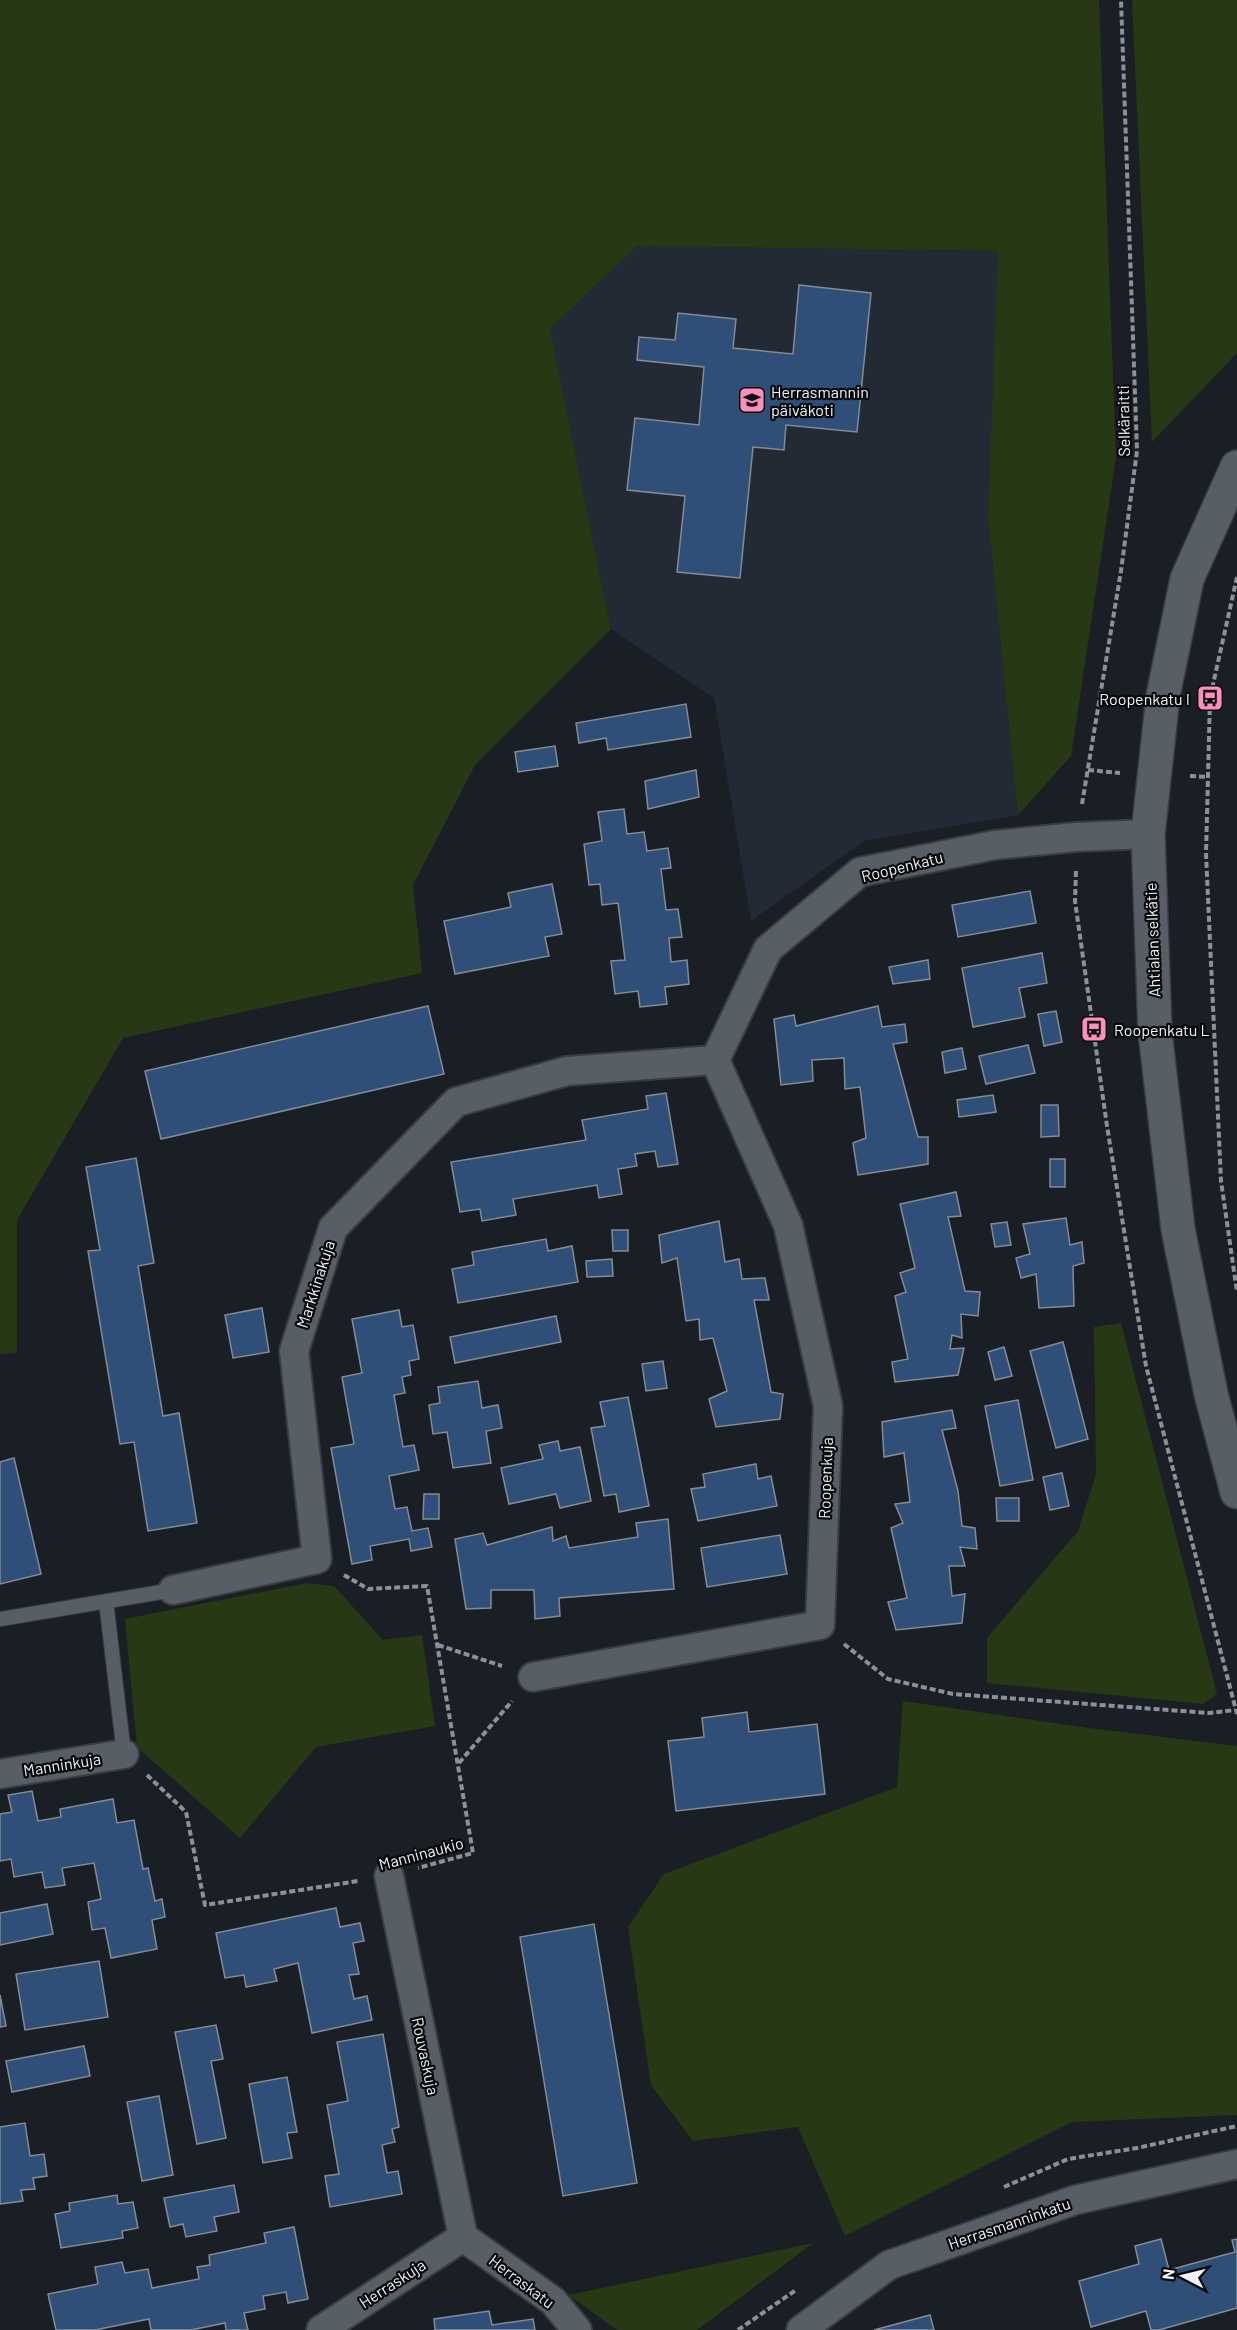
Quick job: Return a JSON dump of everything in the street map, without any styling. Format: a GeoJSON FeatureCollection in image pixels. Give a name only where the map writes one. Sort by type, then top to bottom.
{"type":"FeatureCollection","features":[{"type":"Feature","properties":{"kind":"street","name":"Ahtialan selkätie"},"geometry":{"type":"LineString","coordinates":[[1237,467],[1187,579],[1163,696],[1148,834],[1155,1032],[1178,1229],[1211,1394],[1237,1492]]}},
{"type":"Feature","properties":{"kind":"street","name":"Roopenkatu"},"geometry":{"type":"LineString","coordinates":[[715,1060],[768,949],[860,872],[995,845],[1076,837],[1148,834]]}},
{"type":"Feature","properties":{"kind":"street","name":"Markkinakuja"},"geometry":{"type":"LineString","coordinates":[[317,1559],[294,1351],[333,1228],[456,1102],[567,1071],[715,1060]]}},
{"type":"Feature","properties":{"kind":"street","name":"Roopenkuja"},"geometry":{"type":"LineString","coordinates":[[715,1060],[788,1226],[828,1406],[820,1625]]}},
{"type":"Feature","properties":{"kind":"street"},"geometry":{"type":"LineString","coordinates":[[173,1590],[317,1559]]}},
{"type":"Feature","properties":{"kind":"street"},"geometry":{"type":"LineString","coordinates":[[533,1677],[820,1625]]}},
{"type":"Feature","properties":{"kind":"street","name":"Manninkuja"},"geometry":{"type":"LineString","coordinates":[[0,1774],[124,1754]]}},
{"type":"Feature","properties":{"kind":"street","name":"Rouvaskuja"},"geometry":{"type":"LineString","coordinates":[[389,1876],[463,2237]]}},
{"type":"Feature","properties":{"kind":"street","name":"Herrasmanninkatu"},"geometry":{"type":"LineString","coordinates":[[801,2330],[889,2265],[1075,2200],[1237,2164]]}},
{"type":"Feature","properties":{"kind":"street","name":"Herraskuja"},"geometry":{"type":"LineString","coordinates":[[321,2330],[463,2237]]}},
{"type":"Feature","properties":{"kind":"street","name":"Herraskatu"},"geometry":{"type":"LineString","coordinates":[[463,2237],[553,2301],[577,2330]]}},
{"type":"Feature","properties":{"kind":"lane"},"geometry":{"type":"LineString","coordinates":[[0,1619],[173,1590]]}},
{"type":"Feature","properties":{"kind":"lane"},"geometry":{"type":"LineString","coordinates":[[106,1601],[124,1754]]}},
{"type":"Feature","properties":{"kind":"path","name":"Selkäraitti"},"geometry":{"type":"LineString","coordinates":[[1121,0],[1137,451],[1121,571],[1076,837],[1075,901],[1107,1126],[1146,1366],[1237,1711]]}},
{"type":"Feature","properties":{"kind":"path"},"geometry":{"type":"LineString","coordinates":[[1237,578],[1210,698],[1206,854],[1221,1181],[1237,1292]]}},
{"type":"Feature","properties":{"kind":"path","name":"Manninaukio"},"geometry":{"type":"LineString","coordinates":[[124,1754],[186,1812],[205,1905],[389,1876],[473,1853],[427,1586],[368,1589],[317,1559]]}},
{"type":"Feature","properties":{"kind":"path"},"geometry":{"type":"LineString","coordinates":[[820,1625],[888,1679],[916,1687],[952,1694],[1209,1713],[1237,1711]]}},
{"type":"Feature","properties":{"kind":"path"},"geometry":{"type":"LineString","coordinates":[[438,1644],[533,1677],[459,1763]]}},
{"type":"Feature","properties":{"kind":"shaded area"},"geometry":{"type":"Polygon","coordinates":[[[637,246],[999,251],[988,518],[1018,815],[864,841],[751,921],[714,698],[611,629],[550,329],[637,246]]]}},
{"type":"Feature","properties":{"kind":"green space"},"geometry":{"type":"Polygon","coordinates":[[[0,0],[1099,0],[1116,457],[1071,756],[1018,815],[988,518],[998,251],[637,246],[550,329],[611,629],[475,765],[413,885],[422,973],[123,1038],[17,1220],[17,1353],[0,1354],[0,0]]]}},
{"type":"Feature","properties":{"kind":"green space"},"geometry":{"type":"Polygon","coordinates":[[[1132,0],[1237,0],[1237,353],[1152,442],[1132,0]]]}},
{"type":"Feature","properties":{"kind":"green space"},"geometry":{"type":"Polygon","coordinates":[[[1121,1323],[1217,1694],[1203,1704],[987,1683],[987,1638],[1078,1531],[1096,1474],[1094,1327],[1121,1323]]]}},
{"type":"Feature","properties":{"kind":"green space"},"geometry":{"type":"Polygon","coordinates":[[[307,1583],[334,1586],[383,1640],[422,1635],[435,1726],[316,1747],[240,1838],[137,1747],[125,1619],[307,1583]]]}},
{"type":"Feature","properties":{"kind":"green space"},"geometry":{"type":"Polygon","coordinates":[[[903,1701],[1089,1728],[1237,1746],[1237,2115],[1072,2122],[845,2236],[798,2127],[693,2141],[651,2085],[628,1927],[664,1874],[897,1787],[903,1701]]]}},
{"type":"Feature","properties":{"kind":"green space"},"geometry":{"type":"Polygon","coordinates":[[[813,2243],[697,2330],[617,2330],[569,2295],[813,2243]]]}},
{"type":"Feature","properties":{"kind":"building"},"geometry":{"type":"Polygon","coordinates":[[[799,285],[871,293],[857,432],[786,425],[784,450],[753,447],[740,578],[677,572],[685,496],[627,490],[635,418],[699,425],[704,367],[637,360],[639,337],[675,340],[678,313],[736,319],[733,348],[793,354],[799,285]]]}},
{"type":"Feature","properties":{"kind":"building"},"geometry":{"type":"Polygon","coordinates":[[[686,704],[691,737],[608,750],[606,738],[579,743],[576,723],[686,704]]]}},
{"type":"Feature","properties":{"kind":"building"},"geometry":{"type":"Polygon","coordinates":[[[555,746],[558,766],[518,772],[515,752],[555,746]]]}},
{"type":"Feature","properties":{"kind":"building"},"geometry":{"type":"Polygon","coordinates":[[[696,770],[699,797],[648,809],[645,781],[696,770]]]}},
{"type":"Feature","properties":{"kind":"building"},"geometry":{"type":"Polygon","coordinates":[[[624,809],[627,834],[644,832],[647,851],[668,848],[671,868],[661,869],[666,910],[678,909],[682,937],[669,938],[671,962],[687,960],[689,984],[665,987],[667,1004],[640,1007],[638,991],[615,994],[611,961],[625,960],[618,903],[602,905],[600,884],[589,885],[584,844],[602,841],[598,812],[624,809]]]}},
{"type":"Feature","properties":{"kind":"building"},"geometry":{"type":"Polygon","coordinates":[[[552,884],[562,934],[545,937],[549,956],[455,974],[444,921],[511,907],[508,893],[552,884]]]}},
{"type":"Feature","properties":{"kind":"building"},"geometry":{"type":"Polygon","coordinates":[[[1030,891],[1036,923],[958,937],[952,905],[1030,891]]]}},
{"type":"Feature","properties":{"kind":"building"},"geometry":{"type":"Polygon","coordinates":[[[1042,953],[1047,983],[1019,988],[1025,1017],[973,1027],[962,968],[1042,953]]]}},
{"type":"Feature","properties":{"kind":"building"},"geometry":{"type":"Polygon","coordinates":[[[928,960],[930,979],[893,984],[889,967],[928,960]]]}},
{"type":"Feature","properties":{"kind":"building"},"geometry":{"type":"Polygon","coordinates":[[[428,1006],[444,1074],[161,1139],[145,1071],[428,1006]]]}},
{"type":"Feature","properties":{"kind":"building"},"geometry":{"type":"Polygon","coordinates":[[[878,1006],[882,1027],[905,1024],[907,1042],[893,1044],[918,1137],[928,1137],[928,1164],[858,1175],[853,1143],[866,1138],[860,1087],[845,1089],[844,1058],[812,1060],[813,1081],[781,1085],[774,1019],[794,1015],[796,1026],[878,1006]]]}},
{"type":"Feature","properties":{"kind":"building"},"geometry":{"type":"Polygon","coordinates":[[[1056,1011],[1062,1042],[1044,1046],[1038,1014],[1056,1011]]]}},
{"type":"Feature","properties":{"kind":"building"},"geometry":{"type":"Polygon","coordinates":[[[1028,1045],[1035,1073],[986,1084],[979,1056],[1028,1045]]]}},
{"type":"Feature","properties":{"kind":"building"},"geometry":{"type":"Polygon","coordinates":[[[962,1048],[966,1069],[945,1073],[942,1052],[962,1048]]]}},
{"type":"Feature","properties":{"kind":"building"},"geometry":{"type":"Polygon","coordinates":[[[666,1093],[678,1164],[658,1167],[655,1151],[635,1154],[637,1166],[618,1169],[622,1194],[599,1198],[597,1185],[513,1199],[516,1215],[482,1221],[480,1209],[460,1212],[451,1162],[586,1140],[582,1120],[648,1109],[646,1096],[666,1093]]]}},
{"type":"Feature","properties":{"kind":"building"},"geometry":{"type":"Polygon","coordinates":[[[993,1095],[996,1112],[959,1117],[957,1100],[993,1095]]]}},
{"type":"Feature","properties":{"kind":"building"},"geometry":{"type":"Polygon","coordinates":[[[1041,1105],[1058,1105],[1059,1136],[1041,1137],[1041,1105]]]}},
{"type":"Feature","properties":{"kind":"building"},"geometry":{"type":"Polygon","coordinates":[[[136,1158],[154,1263],[138,1266],[163,1416],[179,1413],[197,1523],[148,1531],[134,1442],[120,1444],[88,1251],[100,1250],[86,1167],[136,1158]]]}},
{"type":"Feature","properties":{"kind":"building"},"geometry":{"type":"Polygon","coordinates":[[[1050,1159],[1065,1159],[1065,1187],[1050,1187],[1050,1159]]]}},
{"type":"Feature","properties":{"kind":"building"},"geometry":{"type":"Polygon","coordinates":[[[956,1192],[961,1216],[948,1217],[965,1291],[980,1292],[978,1316],[961,1314],[962,1338],[952,1335],[950,1349],[964,1348],[958,1375],[895,1382],[892,1362],[908,1359],[895,1296],[906,1292],[900,1273],[915,1268],[900,1204],[956,1192]]]}},
{"type":"Feature","properties":{"kind":"building"},"geometry":{"type":"Polygon","coordinates":[[[1066,1218],[1070,1245],[1082,1242],[1084,1263],[1073,1266],[1074,1306],[1039,1308],[1036,1274],[1021,1278],[1016,1258],[1030,1254],[1023,1224],[1066,1218]]]}},
{"type":"Feature","properties":{"kind":"building"},"geometry":{"type":"Polygon","coordinates":[[[719,1221],[725,1262],[739,1259],[742,1279],[765,1278],[769,1300],[754,1300],[771,1392],[783,1394],[780,1419],[716,1427],[709,1399],[727,1391],[713,1338],[700,1340],[699,1319],[686,1321],[677,1258],[662,1263],[659,1235],[719,1221]]]}},
{"type":"Feature","properties":{"kind":"building"},"geometry":{"type":"Polygon","coordinates":[[[1007,1222],[1011,1245],[995,1247],[991,1224],[1007,1222]]]}},
{"type":"Feature","properties":{"kind":"building"},"geometry":{"type":"Polygon","coordinates":[[[612,1230],[628,1230],[628,1251],[613,1251],[612,1230]]]}},
{"type":"Feature","properties":{"kind":"building"},"geometry":{"type":"Polygon","coordinates":[[[546,1239],[548,1251],[572,1246],[578,1282],[458,1303],[452,1269],[474,1265],[472,1252],[546,1239]]]}},
{"type":"Feature","properties":{"kind":"building"},"geometry":{"type":"Polygon","coordinates":[[[612,1259],[613,1276],[587,1277],[586,1261],[612,1259]]]}},
{"type":"Feature","properties":{"kind":"building"},"geometry":{"type":"Polygon","coordinates":[[[262,1308],[269,1352],[233,1358],[225,1315],[262,1308]]]}},
{"type":"Feature","properties":{"kind":"building"},"geometry":{"type":"Polygon","coordinates":[[[399,1310],[402,1327],[413,1325],[419,1359],[409,1361],[411,1375],[402,1377],[405,1393],[394,1395],[403,1447],[414,1445],[419,1470],[389,1476],[395,1509],[407,1507],[412,1531],[428,1528],[432,1547],[411,1551],[409,1539],[370,1546],[372,1560],[352,1564],[331,1448],[354,1444],[342,1377],[362,1373],[352,1319],[399,1310]]]}},
{"type":"Feature","properties":{"kind":"building"},"geometry":{"type":"Polygon","coordinates":[[[556,1316],[561,1342],[455,1363],[450,1337],[556,1316]]]}},
{"type":"Feature","properties":{"kind":"building"},"geometry":{"type":"Polygon","coordinates":[[[1063,1342],[1088,1439],[1056,1448],[1030,1351],[1063,1342]]]}},
{"type":"Feature","properties":{"kind":"building"},"geometry":{"type":"Polygon","coordinates":[[[1004,1347],[1012,1376],[995,1380],[988,1352],[1004,1347]]]}},
{"type":"Feature","properties":{"kind":"building"},"geometry":{"type":"Polygon","coordinates":[[[663,1361],[667,1388],[646,1391],[642,1364],[663,1361]]]}},
{"type":"Feature","properties":{"kind":"building"},"geometry":{"type":"Polygon","coordinates":[[[478,1381],[482,1408],[498,1405],[502,1428],[486,1431],[491,1463],[453,1468],[447,1432],[433,1434],[429,1405],[440,1403],[438,1387],[478,1381]]]}},
{"type":"Feature","properties":{"kind":"building"},"geometry":{"type":"Polygon","coordinates":[[[628,1397],[649,1506],[619,1512],[616,1494],[604,1496],[591,1428],[605,1426],[600,1402],[628,1397]]]}},
{"type":"Feature","properties":{"kind":"building"},"geometry":{"type":"Polygon","coordinates":[[[1018,1400],[1033,1480],[1000,1486],[985,1406],[1018,1400]]]}},
{"type":"Feature","properties":{"kind":"building"},"geometry":{"type":"Polygon","coordinates":[[[952,1410],[956,1428],[942,1430],[958,1491],[962,1526],[975,1528],[977,1549],[960,1547],[965,1566],[949,1566],[952,1596],[965,1594],[962,1623],[896,1630],[888,1602],[907,1598],[891,1528],[903,1523],[895,1504],[910,1502],[904,1453],[884,1457],[882,1422],[952,1410]]]}},
{"type":"Feature","properties":{"kind":"building"},"geometry":{"type":"Polygon","coordinates":[[[558,1441],[560,1451],[580,1447],[591,1501],[560,1508],[556,1494],[509,1504],[501,1468],[543,1459],[539,1445],[558,1441]]]}},
{"type":"Feature","properties":{"kind":"building"},"geometry":{"type":"Polygon","coordinates":[[[14,1458],[41,1574],[0,1584],[0,1462],[14,1458]]]}},
{"type":"Feature","properties":{"kind":"building"},"geometry":{"type":"Polygon","coordinates":[[[756,1464],[758,1479],[771,1476],[777,1506],[698,1521],[691,1489],[705,1487],[703,1474],[756,1464]]]}},
{"type":"Feature","properties":{"kind":"building"},"geometry":{"type":"Polygon","coordinates":[[[1062,1473],[1069,1506],[1050,1510],[1043,1477],[1062,1473]]]}},
{"type":"Feature","properties":{"kind":"building"},"geometry":{"type":"Polygon","coordinates":[[[424,1494],[439,1494],[439,1519],[423,1519],[424,1494]]]}},
{"type":"Feature","properties":{"kind":"building"},"geometry":{"type":"Polygon","coordinates":[[[996,1498],[1019,1498],[1019,1521],[997,1521],[996,1498]]]}},
{"type":"Feature","properties":{"kind":"building"},"geometry":{"type":"Polygon","coordinates":[[[668,1519],[674,1589],[559,1598],[560,1616],[535,1619],[534,1590],[491,1590],[491,1608],[466,1609],[455,1539],[483,1533],[487,1545],[552,1527],[553,1541],[566,1536],[569,1548],[638,1537],[636,1523],[668,1519]]]}},
{"type":"Feature","properties":{"kind":"building"},"geometry":{"type":"Polygon","coordinates":[[[780,1535],[787,1574],[707,1587],[701,1548],[780,1535]]]}},
{"type":"Feature","properties":{"kind":"building"},"geometry":{"type":"Polygon","coordinates":[[[747,1712],[749,1732],[817,1724],[825,1794],[676,1811],[668,1741],[704,1737],[702,1718],[747,1712]]]}},
{"type":"Feature","properties":{"kind":"building"},"geometry":{"type":"Polygon","coordinates":[[[32,1791],[38,1821],[61,1817],[60,1809],[113,1799],[117,1823],[134,1820],[143,1869],[148,1868],[155,1901],[162,1899],[165,1917],[152,1920],[157,1949],[111,1958],[105,1928],[92,1930],[88,1902],[101,1899],[94,1863],[62,1868],[65,1885],[45,1888],[42,1872],[14,1877],[11,1859],[0,1861],[0,1814],[12,1812],[8,1795],[32,1791]]]}},
{"type":"Feature","properties":{"kind":"building"},"geometry":{"type":"Polygon","coordinates":[[[47,1904],[53,1934],[0,1945],[0,1913],[47,1904]]]}},
{"type":"Feature","properties":{"kind":"building"},"geometry":{"type":"Polygon","coordinates":[[[336,1908],[340,1927],[360,1923],[364,1941],[353,1943],[359,1974],[349,1975],[354,1999],[367,1996],[372,2020],[312,2033],[298,1963],[274,1969],[277,1981],[246,1987],[244,1975],[225,1978],[216,1933],[336,1908]]]}},
{"type":"Feature","properties":{"kind":"building"},"geometry":{"type":"Polygon","coordinates":[[[594,1924],[637,2183],[563,2196],[520,1937],[594,1924]]]}},
{"type":"Feature","properties":{"kind":"building"},"geometry":{"type":"Polygon","coordinates":[[[99,1961],[108,2017],[25,2030],[16,1974],[99,1961]]]}},
{"type":"Feature","properties":{"kind":"building"},"geometry":{"type":"Polygon","coordinates":[[[0,1995],[6,2026],[0,2027],[0,1995]]]}},
{"type":"Feature","properties":{"kind":"building"},"geometry":{"type":"Polygon","coordinates":[[[216,2025],[223,2059],[211,2061],[226,2138],[197,2144],[175,2032],[216,2025]]]}},
{"type":"Feature","properties":{"kind":"building"},"geometry":{"type":"Polygon","coordinates":[[[383,2034],[399,2127],[392,2129],[395,2142],[382,2145],[387,2173],[398,2171],[402,2194],[330,2207],[325,2176],[339,2174],[327,2105],[348,2101],[337,2042],[383,2034]]]}},
{"type":"Feature","properties":{"kind":"building"},"geometry":{"type":"Polygon","coordinates":[[[84,2046],[90,2076],[12,2092],[6,2061],[84,2046]]]}},
{"type":"Feature","properties":{"kind":"building"},"geometry":{"type":"Polygon","coordinates":[[[287,2077],[297,2132],[287,2133],[292,2158],[263,2163],[249,2084],[287,2077]]]}},
{"type":"Feature","properties":{"kind":"building"},"geometry":{"type":"Polygon","coordinates":[[[159,2096],[173,2175],[142,2181],[127,2102],[159,2096]]]}},
{"type":"Feature","properties":{"kind":"building"},"geometry":{"type":"Polygon","coordinates":[[[25,2123],[30,2156],[44,2154],[47,2176],[33,2178],[35,2189],[21,2190],[23,2201],[0,2204],[0,2127],[25,2123]]]}},
{"type":"Feature","properties":{"kind":"building"},"geometry":{"type":"Polygon","coordinates":[[[234,2185],[239,2212],[214,2217],[217,2231],[186,2237],[183,2224],[170,2227],[164,2198],[234,2185]]]}},
{"type":"Feature","properties":{"kind":"building"},"geometry":{"type":"Polygon","coordinates":[[[117,2195],[118,2204],[133,2202],[138,2228],[122,2231],[123,2238],[61,2248],[55,2214],[70,2211],[69,2203],[117,2195]]]}},
{"type":"Feature","properties":{"kind":"building"},"geometry":{"type":"Polygon","coordinates":[[[294,2227],[308,2299],[288,2303],[286,2292],[263,2296],[265,2309],[244,2313],[248,2330],[226,2330],[225,2323],[191,2330],[151,2330],[149,2319],[95,2330],[56,2330],[48,2294],[98,2284],[95,2267],[122,2262],[125,2273],[148,2269],[152,2288],[199,2279],[197,2267],[210,2265],[209,2255],[266,2243],[264,2233],[294,2227]]]}},
{"type":"Feature","properties":{"kind":"building"},"geometry":{"type":"Polygon","coordinates":[[[1161,2239],[1169,2270],[1235,2252],[1232,2240],[1237,2239],[1237,2308],[1159,2330],[1151,2330],[1146,2311],[1091,2327],[1079,2281],[1139,2264],[1135,2246],[1161,2239]]]}},
{"type":"Feature","properties":{"kind":"building"},"geometry":{"type":"Polygon","coordinates":[[[489,2311],[492,2325],[533,2319],[535,2330],[435,2330],[434,2319],[489,2311]]]}},
{"type":"Feature","properties":{"kind":"building"},"geometry":{"type":"Polygon","coordinates":[[[930,2315],[934,2330],[874,2330],[930,2315]]]}},
{"type":"Feature","properties":{"kind":"place","name":"Herrasmannin päiväkoti"},"geometry":{"type":"Point","coordinates":[752,400]}},
{"type":"Feature","properties":{"kind":"place","name":"Roopenkatu I"},"geometry":{"type":"Point","coordinates":[1210,698]}},
{"type":"Feature","properties":{"kind":"place","name":"Roopenkatu L"},"geometry":{"type":"Point","coordinates":[1094,1029]}}]}
